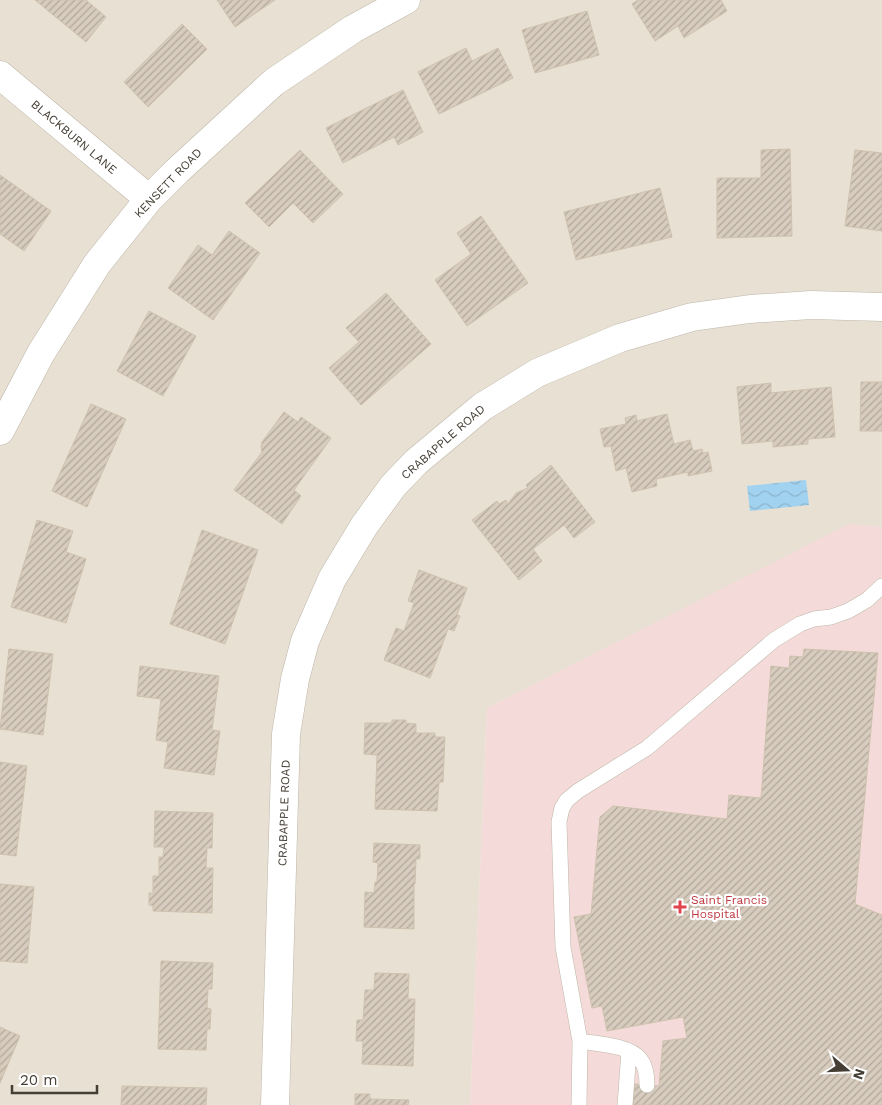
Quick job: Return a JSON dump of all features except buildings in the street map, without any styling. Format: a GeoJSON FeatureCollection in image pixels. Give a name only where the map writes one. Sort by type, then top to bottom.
{"type":"FeatureCollection","features":[{"type":"Feature","properties":{"kind":"street","name":"KENSETT ROAD"},"geometry":{"type":"LineString","coordinates":[[0,431],[41,353],[97,264],[149,199],[274,82],[353,29],[401,1]]}},
{"type":"Feature","properties":{"kind":"street","name":"BLACKBURN LANE"},"geometry":{"type":"LineString","coordinates":[[0,75],[149,199]]}},
{"type":"Feature","properties":{"kind":"street","name":"CRABAPPLE ROAD"},"geometry":{"type":"LineString","coordinates":[[275,1105],[286,734],[295,679],[305,641],[332,579],[364,526],[393,486],[416,462],[482,407],[537,373],[620,338],[692,317],[750,308],[811,306],[882,307]]}},
{"type":"Feature","properties":{"kind":"lane"},"geometry":{"type":"LineString","coordinates":[[579,1105],[580,1041],[563,947],[559,822],[562,808],[567,800],[578,791],[647,748],[774,640],[800,624],[848,611],[866,600],[882,586]]}},
{"type":"Feature","properties":{"kind":"lane"},"geometry":{"type":"LineString","coordinates":[[580,1041],[620,1048],[640,1059],[646,1071],[648,1085]]}},
{"type":"Feature","properties":{"kind":"lane"},"geometry":{"type":"LineString","coordinates":[[625,1105],[629,1052]]}},
{"type":"Feature","properties":{"kind":"shaded area"},"geometry":{"type":"Polygon","coordinates":[[[0,0],[882,0],[882,527],[849,525],[487,708],[470,1105],[0,1105],[0,0]]]}},
{"type":"Feature","properties":{"kind":"shaded area","name":"Saint Francis Hospital"},"geometry":{"type":"Polygon","coordinates":[[[849,524],[882,527],[882,1105],[470,1105],[487,708],[849,524]]]}},
{"type":"Feature","properties":{"kind":"water"},"geometry":{"type":"Polygon","coordinates":[[[806,480],[809,505],[750,511],[747,486],[806,480]]]}},
{"type":"Feature","properties":{"kind":"place","name":"Saint Francis Hospital"},"geometry":{"type":"Point","coordinates":[680,907]}}]}
